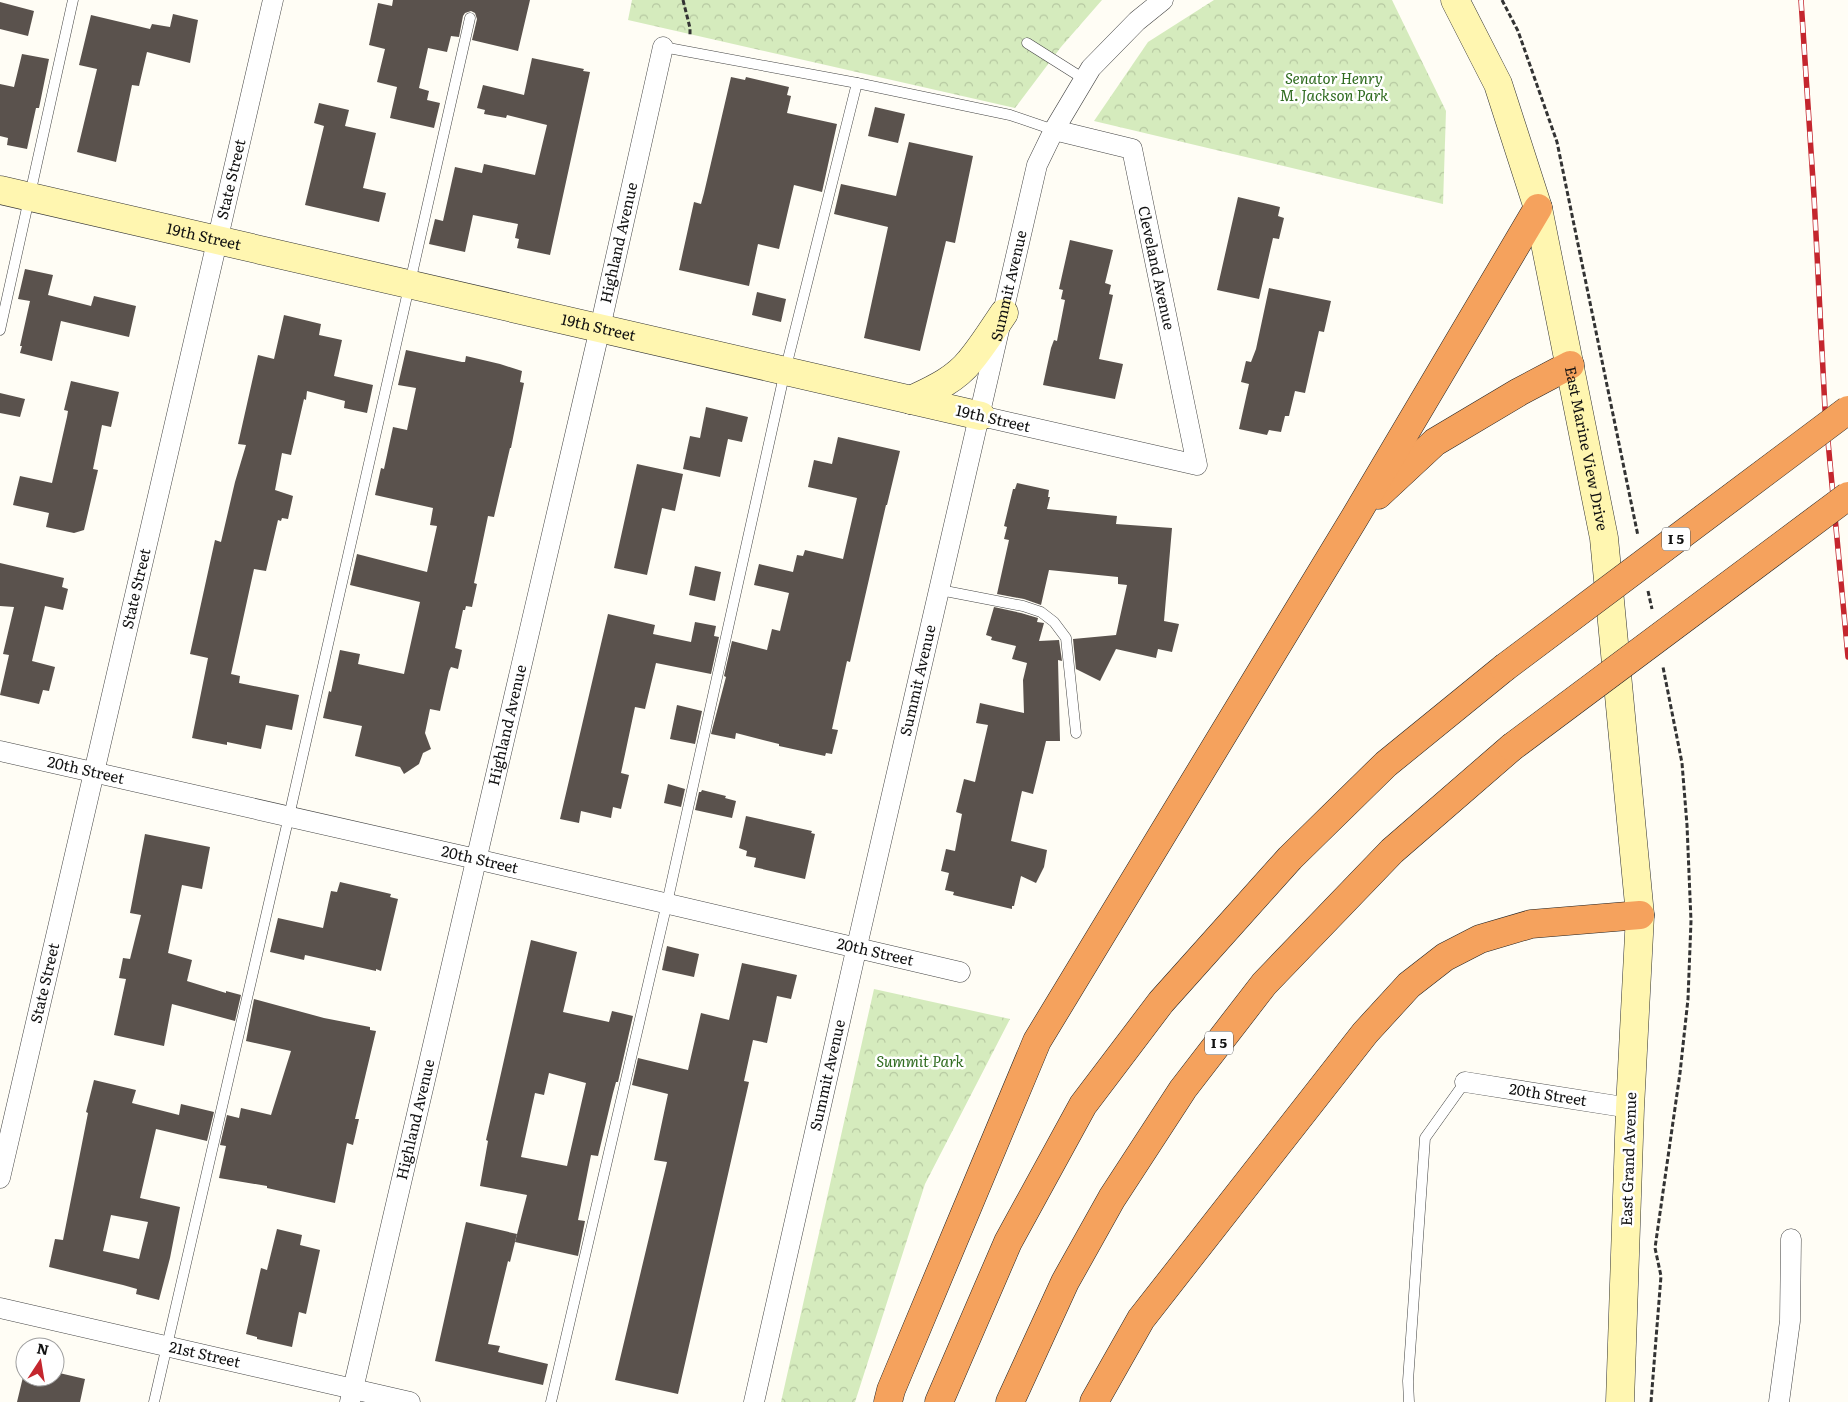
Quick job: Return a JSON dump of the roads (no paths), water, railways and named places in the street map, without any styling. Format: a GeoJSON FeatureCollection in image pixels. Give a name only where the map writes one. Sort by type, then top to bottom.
{"type":"FeatureCollection","features":[{"type":"Feature","properties":{"kind":"highway"},"geometry":{"type":"LineString","coordinates":[[888,1402],[895,1380],[1037,1042],[1355,517],[1538,208]]}},
{"type":"Feature","properties":{"kind":"highway"},"geometry":{"type":"LineString","coordinates":[[1355,517],[1435,442],[1519,392],[1570,365]]}},
{"type":"Feature","properties":{"kind":"highway","name":"I 5"},"geometry":{"type":"LineString","coordinates":[[939,1402],[1012,1234],[1084,1105],[1161,1002],[1290,858],[1386,764],[1504,668],[1848,410]]}},
{"type":"Feature","properties":{"kind":"highway","name":"I 5"},"geometry":{"type":"LineString","coordinates":[[1010,1402],[1065,1282],[1112,1198],[1183,1089],[1264,984],[1392,851],[1512,747],[1848,496]]}},
{"type":"Feature","properties":{"kind":"highway"},"geometry":{"type":"LineString","coordinates":[[1094,1402],[1140,1320],[1365,1033],[1409,985],[1445,957],[1480,939],[1531,924],[1640,915]]}},
{"type":"Feature","properties":{"kind":"main road","name":"East Marine View Drive"},"geometry":{"type":"LineString","coordinates":[[1455,0],[1498,84],[1538,208],[1570,365],[1604,538],[1640,915]]}},
{"type":"Feature","properties":{"kind":"main road","name":"19th Street"},"geometry":{"type":"LineString","coordinates":[[0,190],[980,416]]}},
{"type":"Feature","properties":{"kind":"main road"},"geometry":{"type":"LineString","coordinates":[[911,400],[936,389],[959,372],[970,361],[1004,313]]}},
{"type":"Feature","properties":{"kind":"main road","name":"East Grand Avenue"},"geometry":{"type":"LineString","coordinates":[[1620,1402],[1630,1108],[1640,915]]}},
{"type":"Feature","properties":{"kind":"street","name":"State Street"},"geometry":{"type":"LineString","coordinates":[[0,1178],[273,0]]}},
{"type":"Feature","properties":{"kind":"street","name":"Summit Avenue"},"geometry":{"type":"LineString","coordinates":[[754,1402],[1037,165],[1054,130],[1091,68],[1137,21],[1163,0]]}},
{"type":"Feature","properties":{"kind":"street","name":"Highland Avenue"},"geometry":{"type":"LineString","coordinates":[[351,1396],[600,328],[663,47]]}},
{"type":"Feature","properties":{"kind":"street","name":"Cleveland Avenue"},"geometry":{"type":"LineString","coordinates":[[1054,130],[1132,148],[1197,466]]}},
{"type":"Feature","properties":{"kind":"street","name":"19th Street"},"geometry":{"type":"LineString","coordinates":[[980,416],[1197,466]]}},
{"type":"Feature","properties":{"kind":"street","name":"20th Street"},"geometry":{"type":"LineString","coordinates":[[0,751],[667,902],[960,972]]}},
{"type":"Feature","properties":{"kind":"street","name":"20th Street"},"geometry":{"type":"LineString","coordinates":[[1465,1082],[1630,1108]]}},
{"type":"Feature","properties":{"kind":"street"},"geometry":{"type":"LineString","coordinates":[[1779,1402],[1790,1321],[1791,1239]]}},
{"type":"Feature","properties":{"kind":"street","name":"21st Street"},"geometry":{"type":"LineString","coordinates":[[0,1308],[167,1346],[351,1396],[410,1402]]}},
{"type":"Feature","properties":{"kind":"lane"},"geometry":{"type":"LineString","coordinates":[[0,330],[31,197],[73,0]]}},
{"type":"Feature","properties":{"kind":"lane"},"geometry":{"type":"LineString","coordinates":[[154,1402],[470,18]]}},
{"type":"Feature","properties":{"kind":"lane"},"geometry":{"type":"LineString","coordinates":[[1027,43],[1084,80]]}},
{"type":"Feature","properties":{"kind":"lane"},"geometry":{"type":"LineString","coordinates":[[663,47],[857,82],[1010,115],[1054,130]]}},
{"type":"Feature","properties":{"kind":"lane"},"geometry":{"type":"LineString","coordinates":[[551,1402],[667,902],[785,371],[857,82]]}},
{"type":"Feature","properties":{"kind":"lane"},"geometry":{"type":"LineString","coordinates":[[940,590],[1023,606],[1041,612],[1054,622],[1066,638],[1076,733]]}},
{"type":"Feature","properties":{"kind":"lane"},"geometry":{"type":"LineString","coordinates":[[1409,1402],[1408,1382],[1425,1138],[1465,1082]]}},
{"type":"Feature","properties":{"kind":"railway"},"geometry":{"type":"LineString","coordinates":[[1801,0],[1825,409],[1848,657]]}},
{"type":"Feature","properties":{"kind":"park label","name":"Senator Henry M. Jackson Park"},"geometry":{"type":"Point","coordinates":[1334,88]}},
{"type":"Feature","properties":{"kind":"park label","name":"Summit Park"},"geometry":{"type":"Point","coordinates":[920,1062]}}]}
